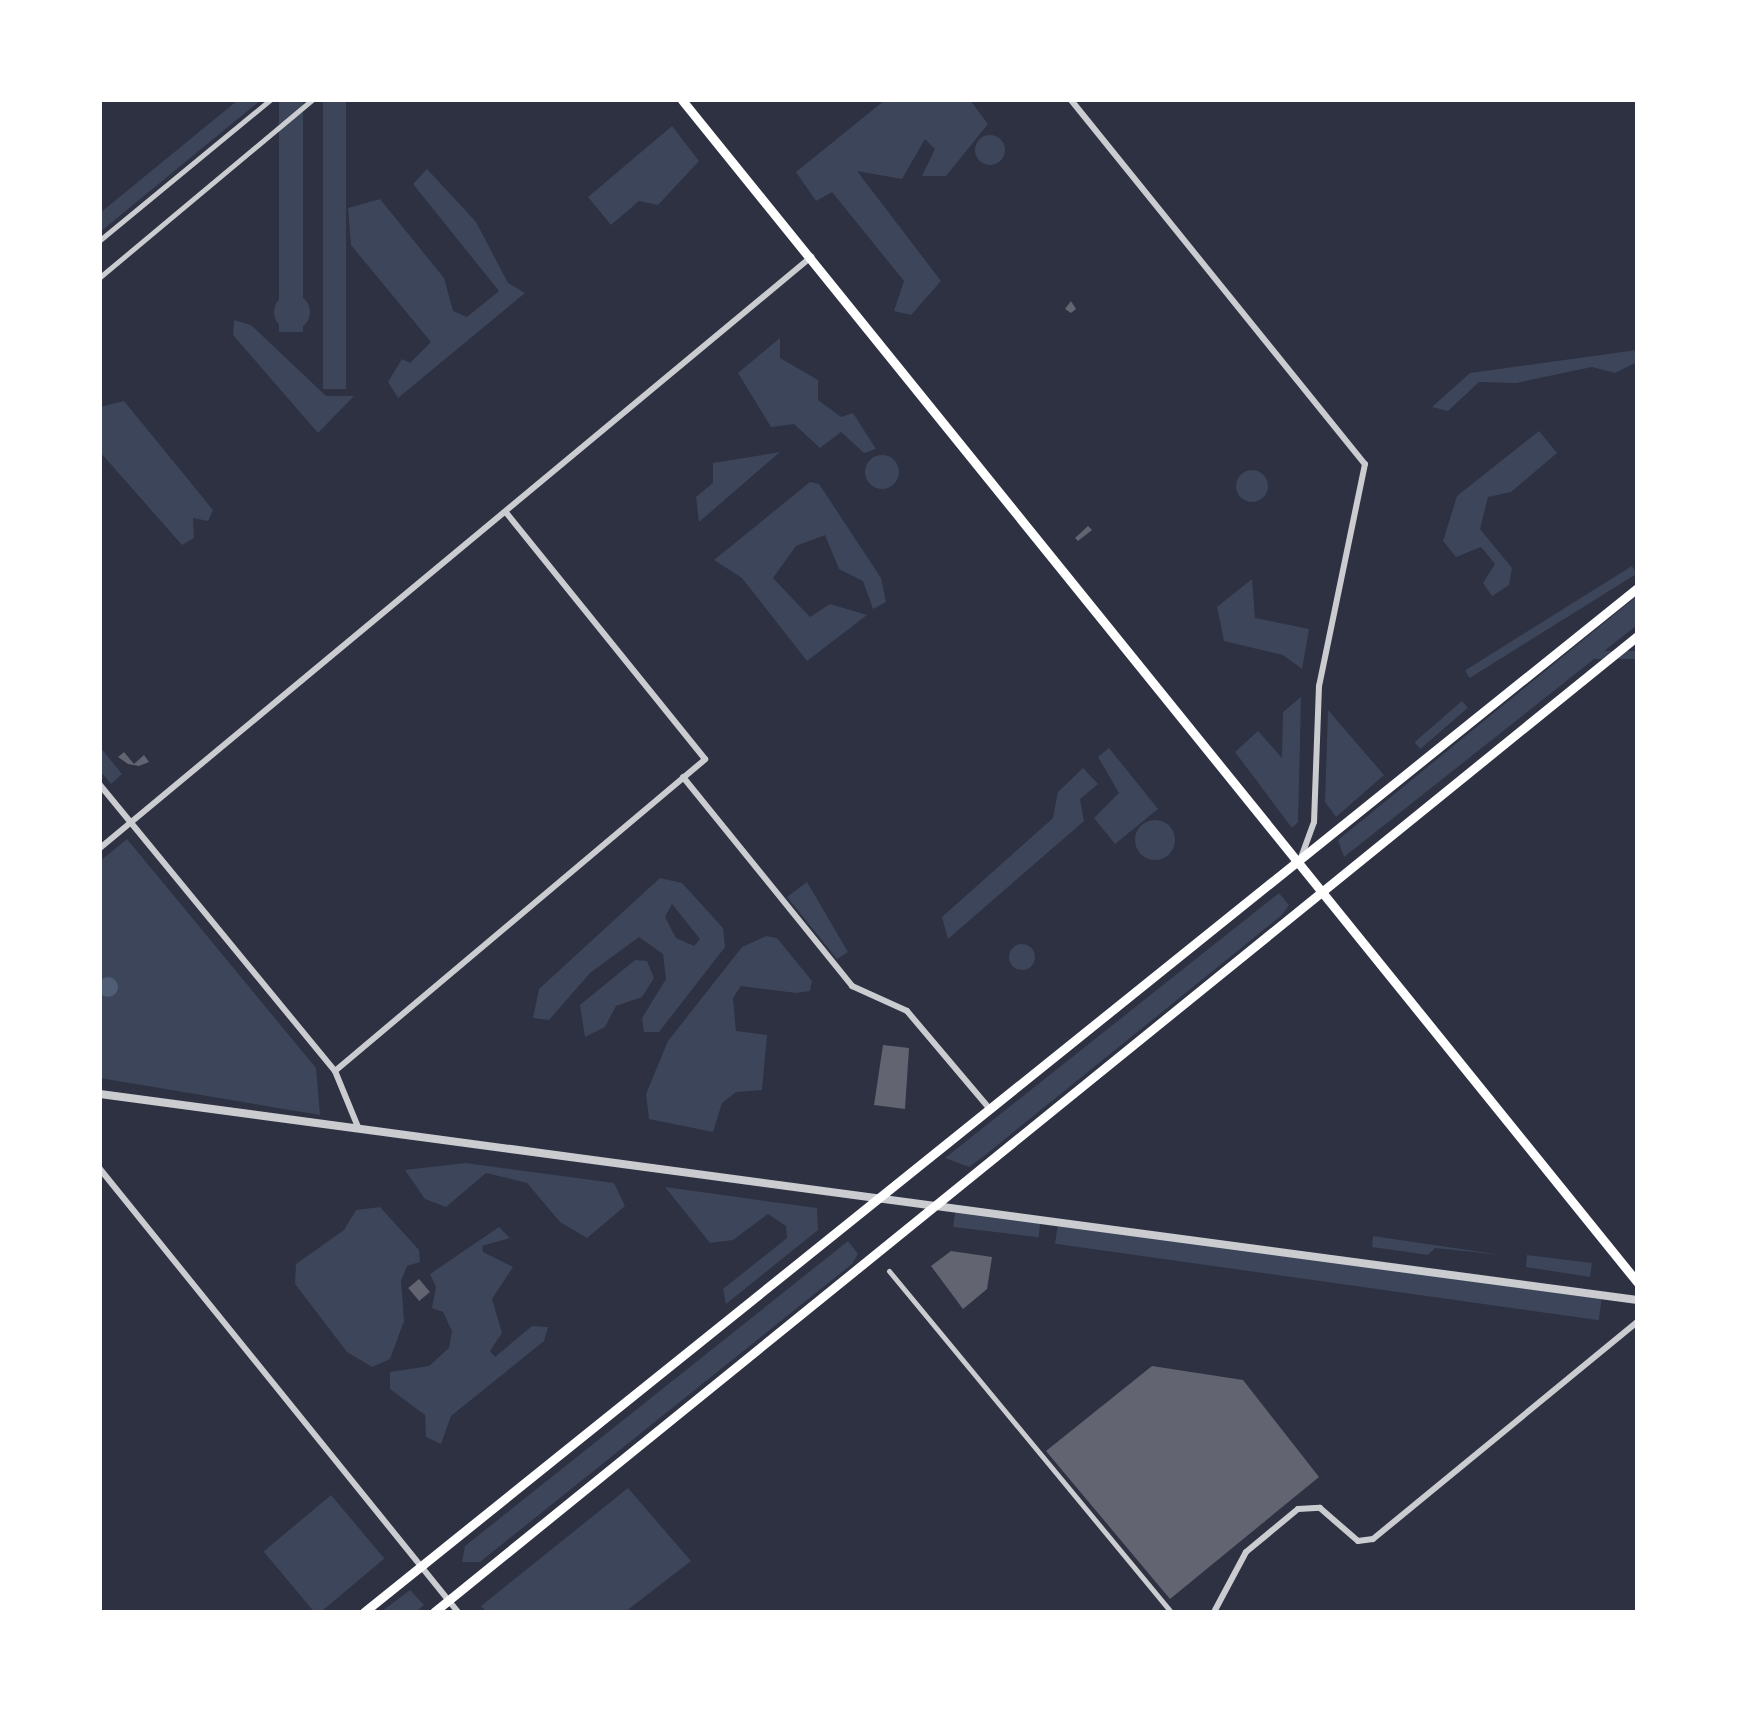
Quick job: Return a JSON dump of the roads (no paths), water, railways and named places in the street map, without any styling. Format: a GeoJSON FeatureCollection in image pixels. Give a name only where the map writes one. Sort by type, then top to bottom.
{"type":"FeatureCollection","features":[{"type":"Feature","properties":{"kind":"main road"},"geometry":{"type":"LineString","coordinates":[[682,100],[1637,1282]]}},
{"type":"Feature","properties":{"kind":"main road"},"geometry":{"type":"LineString","coordinates":[[364,1612],[1637,588]]}},
{"type":"Feature","properties":{"kind":"main road"},"geometry":{"type":"LineString","coordinates":[[434,1612],[1637,636]]}},
{"type":"Feature","properties":{"kind":"street"},"geometry":{"type":"LineString","coordinates":[[100,240],[270,100]]}},
{"type":"Feature","properties":{"kind":"street"},"geometry":{"type":"LineString","coordinates":[[100,277],[312,100]]}},
{"type":"Feature","properties":{"kind":"street"},"geometry":{"type":"LineString","coordinates":[[1071,100],[1365,464],[1319,686],[1314,822],[1299,862]]}},
{"type":"Feature","properties":{"kind":"street"},"geometry":{"type":"LineString","coordinates":[[100,848],[811,257]]}},
{"type":"Feature","properties":{"kind":"street"},"geometry":{"type":"LineString","coordinates":[[335,1071],[705,759],[506,512]]}},
{"type":"Feature","properties":{"kind":"street"},"geometry":{"type":"LineString","coordinates":[[683,777],[852,986],[907,1011],[989,1108]]}},
{"type":"Feature","properties":{"kind":"street"},"geometry":{"type":"LineString","coordinates":[[100,785],[335,1071],[358,1127]]}},
{"type":"Feature","properties":{"kind":"street"},"geometry":{"type":"LineString","coordinates":[[100,1094],[939,1202],[1637,1300]]}},
{"type":"Feature","properties":{"kind":"street"},"geometry":{"type":"LineString","coordinates":[[100,1169],[458,1612]]}},
{"type":"Feature","properties":{"kind":"street"},"geometry":{"type":"LineString","coordinates":[[889,1271],[1171,1612]]}},
{"type":"Feature","properties":{"kind":"street"},"geometry":{"type":"LineString","coordinates":[[1214,1612],[1246,1552],[1298,1509],[1320,1508],[1358,1541],[1373,1539],[1637,1322]]}}]}
